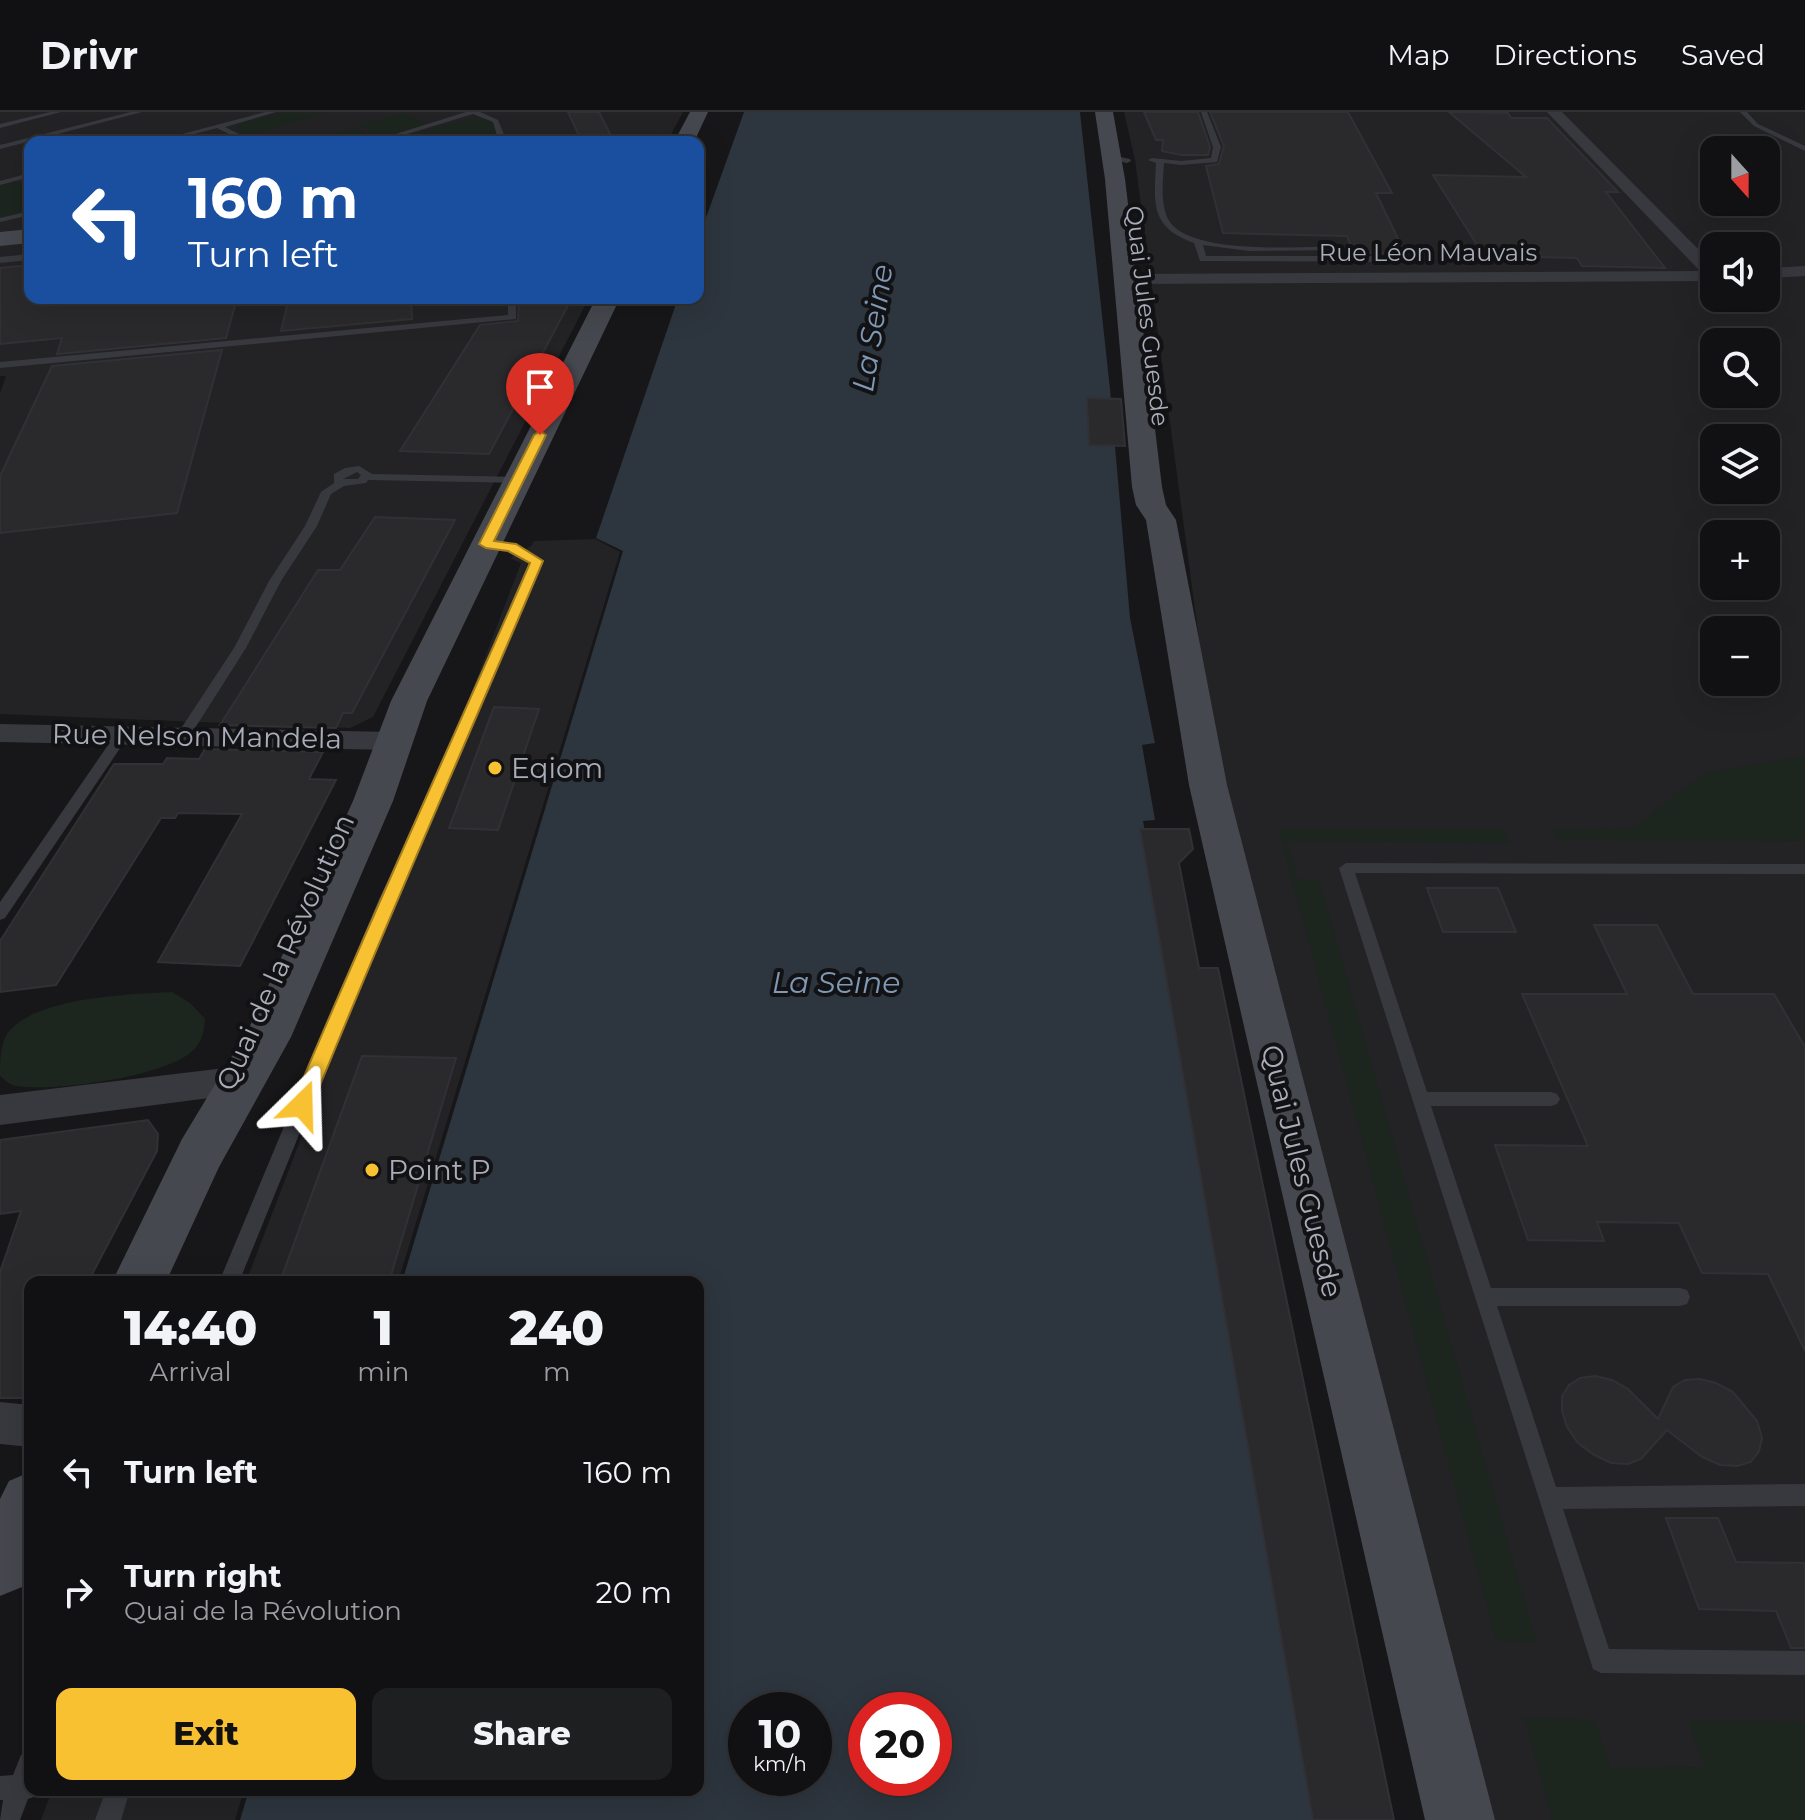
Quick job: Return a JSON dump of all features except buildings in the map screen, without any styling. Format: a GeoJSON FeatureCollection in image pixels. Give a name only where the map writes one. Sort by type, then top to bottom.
{"type":"FeatureCollection","features":[{"type":"Feature","properties":{"kind":"main road"},"geometry":{"type":"LineString","coordinates":[[687,136],[699,112]]}},
{"type":"Feature","properties":{"kind":"main road","name":"Quai Jules Guesde"},"geometry":{"type":"LineString","coordinates":[[1104,112],[1137,160]]}},
{"type":"Feature","properties":{"kind":"main road","name":"Quai Jules Guesde"},"geometry":{"type":"LineString","coordinates":[[1115,112],[1137,160],[1134,279],[1147,487],[1151,505],[1161,520],[1208,785],[1460,1820]]}},
{"type":"Feature","properties":{"kind":"main road","name":"Quai de la Révolution"},"geometry":{"type":"LineString","coordinates":[[142,1276],[200,1154],[268,1037],[373,801],[412,693],[605,304]]}},
{"type":"Feature","properties":{"kind":"main road","name":"Quai de la Révolution"},"geometry":{"type":"LineString","coordinates":[[200,1154],[225,1082],[292,926],[354,800],[390,750]]}},
{"type":"Feature","properties":{"kind":"street"},"geometry":{"type":"LineString","coordinates":[[1554,112],[1700,261]]}},
{"type":"Feature","properties":{"kind":"street"},"geometry":{"type":"LineString","coordinates":[[1780,272],[1805,271]]}},
{"type":"Feature","properties":{"kind":"street","name":"Rue Léon Mauvais"},"geometry":{"type":"LineString","coordinates":[[1134,279],[1700,275]]}},
{"type":"Feature","properties":{"kind":"street","name":"Rue Nelson Mandela"},"geometry":{"type":"LineString","coordinates":[[0,733],[183,736],[390,750]]}},
{"type":"Feature","properties":{"kind":"street"},"geometry":{"type":"LineString","coordinates":[[0,1110],[225,1082]]}},
{"type":"Feature","properties":{"kind":"street"},"geometry":{"type":"LineString","coordinates":[[0,1423],[24,1425]]}},
{"type":"Feature","properties":{"kind":"lane"},"geometry":{"type":"LineString","coordinates":[[0,126],[58,112]]}},
{"type":"Feature","properties":{"kind":"lane"},"geometry":{"type":"LineString","coordinates":[[44,136],[139,112]]}},
{"type":"Feature","properties":{"kind":"lane"},"geometry":{"type":"LineString","coordinates":[[179,136],[273,112]]}},
{"type":"Feature","properties":{"kind":"lane"},"geometry":{"type":"LineString","coordinates":[[426,112],[448,121]]}},
{"type":"Feature","properties":{"kind":"lane"},"geometry":{"type":"LineString","coordinates":[[395,136],[474,112],[496,121],[501,136]]}},
{"type":"Feature","properties":{"kind":"lane"},"geometry":{"type":"LineString","coordinates":[[1204,112],[1217,147],[1214,160],[1137,160],[1172,230],[1198,243],[1347,248]]}},
{"type":"Feature","properties":{"kind":"lane"},"geometry":{"type":"LineString","coordinates":[[1743,112],[1756,125],[1805,149]]}},
{"type":"Feature","properties":{"kind":"lane"},"geometry":{"type":"LineString","coordinates":[[218,126],[239,136]]}},
{"type":"Feature","properties":{"kind":"lane"},"geometry":{"type":"LineString","coordinates":[[0,147],[24,141]]}},
{"type":"Feature","properties":{"kind":"lane"},"geometry":{"type":"LineString","coordinates":[[0,183],[24,177]]}},
{"type":"Feature","properties":{"kind":"lane"},"geometry":{"type":"LineString","coordinates":[[0,220],[24,214]]}},
{"type":"Feature","properties":{"kind":"lane"},"geometry":{"type":"LineString","coordinates":[[0,260],[22,239]]}},
{"type":"Feature","properties":{"kind":"lane"},"geometry":{"type":"LineString","coordinates":[[1198,243],[1203,259],[1423,259],[1427,251]]}},
{"type":"Feature","properties":{"kind":"lane"},"geometry":{"type":"LineString","coordinates":[[0,365],[513,317],[512,304]]}},
{"type":"Feature","properties":{"kind":"lane"},"geometry":{"type":"LineString","coordinates":[[183,736],[240,648],[275,581],[311,526],[326,492],[342,483],[353,484],[366,477],[518,480]]}},
{"type":"Feature","properties":{"kind":"lane"},"geometry":{"type":"LineString","coordinates":[[231,1276],[387,899],[432,805],[537,561],[511,547],[486,544]]}},
{"type":"Feature","properties":{"kind":"lane"},"geometry":{"type":"LineString","coordinates":[[0,914],[122,735]]}},
{"type":"Feature","properties":{"kind":"lane"},"geometry":{"type":"LineString","coordinates":[[1803,872],[1346,868],[1601,1661],[1805,1663]]}},
{"type":"Feature","properties":{"kind":"lane"},"geometry":{"type":"LineString","coordinates":[[1420,1099],[1551,1099]]}},
{"type":"Feature","properties":{"kind":"lane"},"geometry":{"type":"LineString","coordinates":[[1484,1297],[1680,1297]]}},
{"type":"Feature","properties":{"kind":"lane"},"geometry":{"type":"LineString","coordinates":[[1548,1498],[1805,1495]]}},
{"type":"Feature","properties":{"kind":"lane"},"geometry":{"type":"LineString","coordinates":[[7,1820],[17,1788]]}},
{"type":"Feature","properties":{"kind":"lane"},"geometry":{"type":"LineString","coordinates":[[108,1820],[116,1796]]}},
{"type":"Feature","properties":{"kind":"shaded area"},"geometry":{"type":"Polygon","coordinates":[[[0,112],[683,112],[670,136],[24,136],[24,304],[586,304],[373,717],[350,728],[0,714],[0,393],[6,376],[0,376],[0,112]]]}},
{"type":"Feature","properties":{"kind":"shaded area"},"geometry":{"type":"Polygon","coordinates":[[[285,112],[325,113],[249,136],[234,128],[244,122],[285,112]]]}},
{"type":"Feature","properties":{"kind":"shaded area"},"geometry":{"type":"Polygon","coordinates":[[[1124,112],[1805,112],[1805,1820],[1463,1820],[1218,782],[1135,160],[1124,112]]]}},
{"type":"Feature","properties":{"kind":"shaded area"},"geometry":{"type":"Polygon","coordinates":[[[405,113],[427,126],[392,136],[376,136],[360,125],[405,113]]]}},
{"type":"Feature","properties":{"kind":"shaded area"},"geometry":{"type":"Polygon","coordinates":[[[477,117],[492,121],[497,136],[403,136],[477,117]]]}},
{"type":"Feature","properties":{"kind":"shaded area"},"geometry":{"type":"Polygon","coordinates":[[[356,127],[371,136],[321,136],[356,127]]]}},
{"type":"Feature","properties":{"kind":"shaded area"},"geometry":{"type":"Polygon","coordinates":[[[24,183],[24,210],[0,218],[0,185],[24,183]]]}},
{"type":"Feature","properties":{"kind":"shaded area"},"geometry":{"type":"Polygon","coordinates":[[[595,539],[620,552],[400,1276],[248,1276],[521,563],[510,558],[534,541],[595,539]]]}},
{"type":"Feature","properties":{"kind":"shaded area"},"geometry":{"type":"Polygon","coordinates":[[[1805,756],[1805,841],[1558,839],[1552,830],[1632,829],[1704,773],[1805,756]]]}},
{"type":"Feature","properties":{"kind":"shaded area"},"geometry":{"type":"Polygon","coordinates":[[[1503,829],[1509,843],[1287,841],[1298,879],[1319,880],[1536,1642],[1496,1641],[1279,831],[1503,829]]]}},
{"type":"Feature","properties":{"kind":"shaded area"},"geometry":{"type":"Polygon","coordinates":[[[172,992],[190,1003],[205,1019],[198,1045],[177,1061],[107,1081],[55,1087],[16,1086],[0,1076],[0,1060],[7,1034],[38,1012],[84,1000],[172,992]]]}},
{"type":"Feature","properties":{"kind":"shaded area"},"geometry":{"type":"Polygon","coordinates":[[[1524,1717],[1595,1720],[1611,1768],[1704,1767],[1689,1721],[1805,1722],[1805,1820],[1552,1820],[1524,1717]]]}},
{"type":"Feature","properties":{"kind":"shaded area"},"geometry":{"type":"Polygon","coordinates":[[[50,1796],[242,1796],[235,1820],[41,1820],[50,1796]]]}},
{"type":"Feature","properties":{"kind":"water","name":"La Seine"},"geometry":{"type":"Polygon","coordinates":[[[744,112],[1080,112],[1110,389],[1130,618],[1155,743],[1142,745],[1155,820],[1143,821],[1319,1820],[240,1820],[247,1796],[704,1796],[704,1276],[404,1276],[623,551],[596,538],[676,304],[704,304],[704,223],[744,112]]]}},
{"type":"Feature","properties":{"kind":"place","name":"Eqiom"},"geometry":{"type":"Point","coordinates":[495,768]}},
{"type":"Feature","properties":{"kind":"place","name":"Point P"},"geometry":{"type":"Point","coordinates":[372,1170]}},
{"type":"Feature","properties":{"kind":"route"},"geometry":{"type":"LineString","coordinates":[[302,1105],[387,899],[432,805],[537,561],[511,547],[486,544],[540,435]]}}]}
